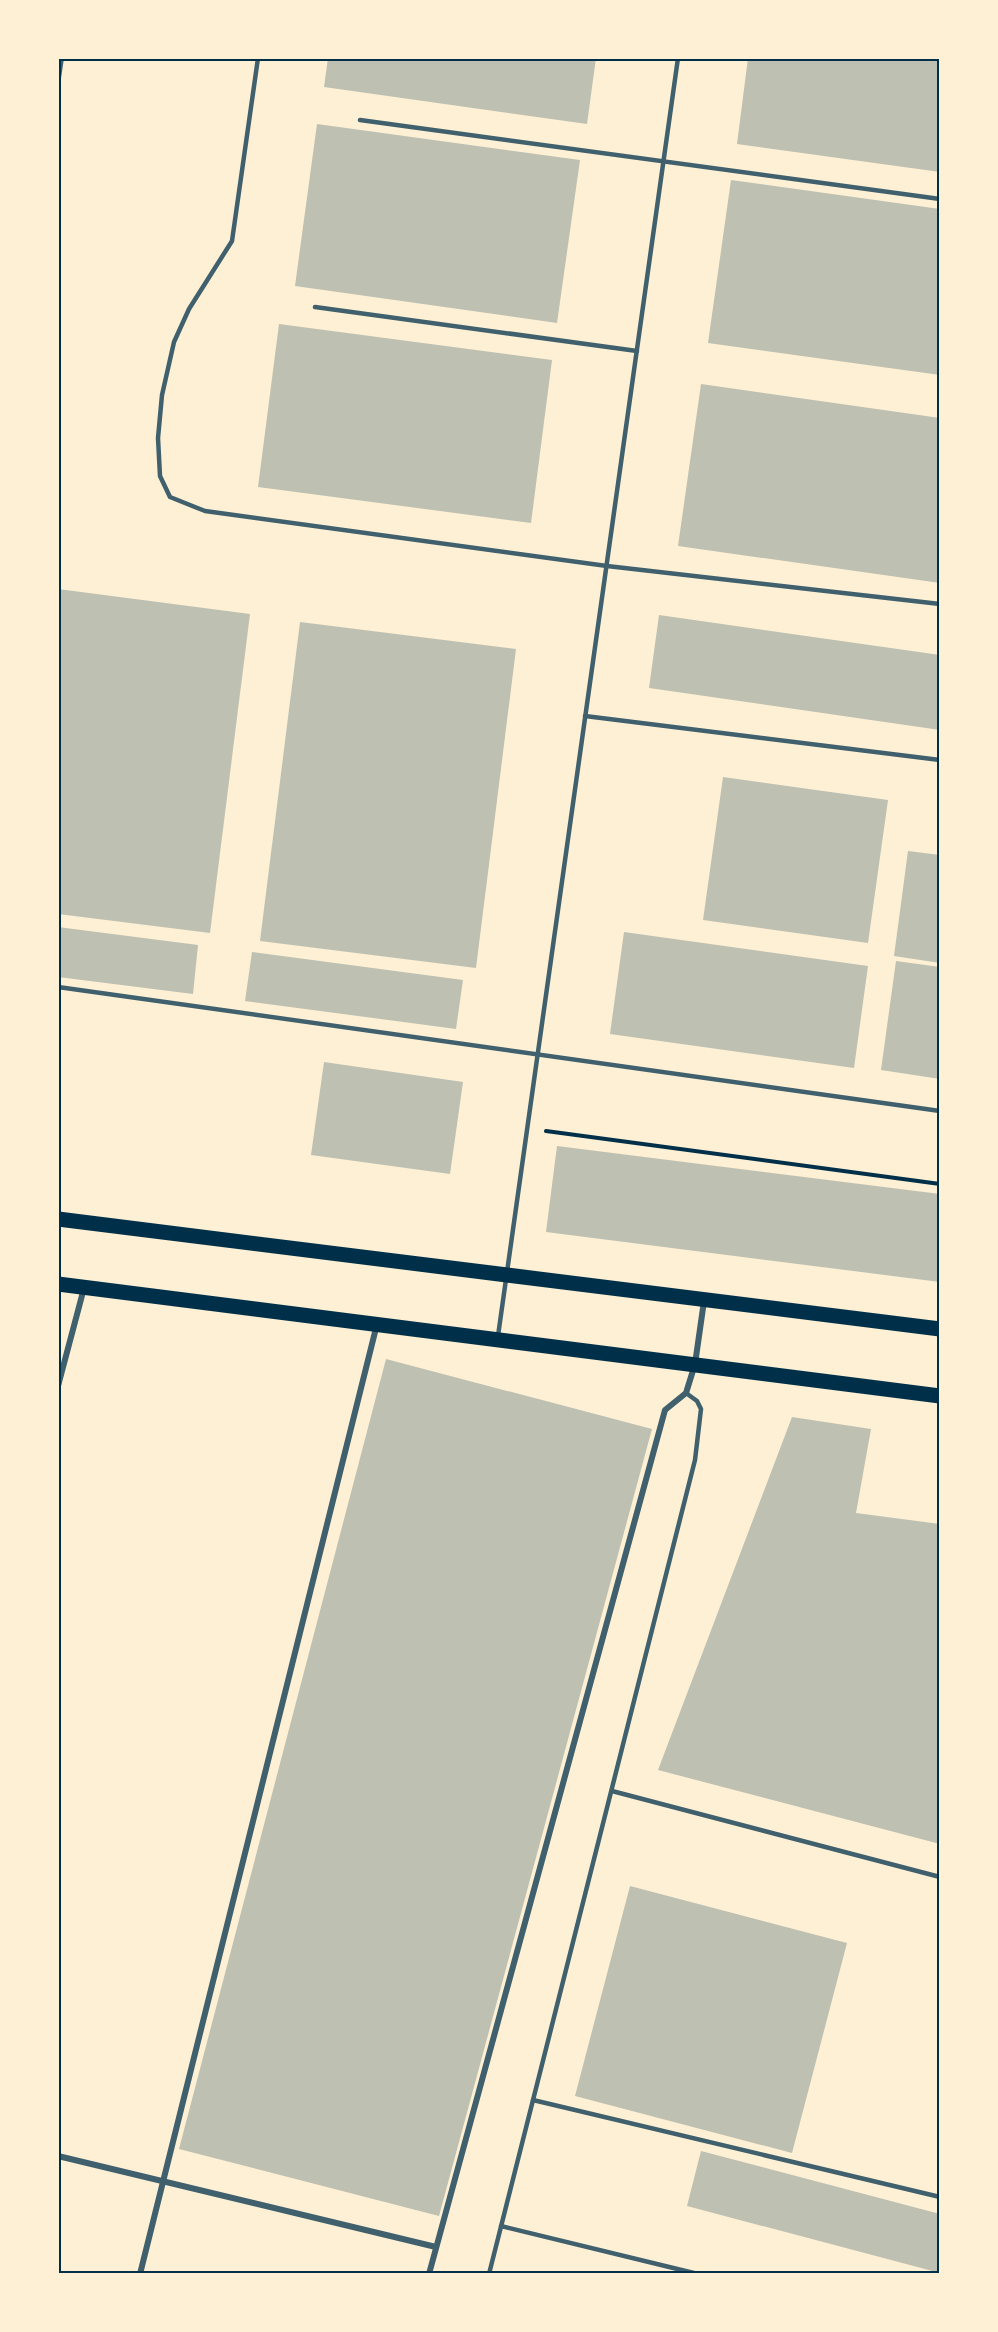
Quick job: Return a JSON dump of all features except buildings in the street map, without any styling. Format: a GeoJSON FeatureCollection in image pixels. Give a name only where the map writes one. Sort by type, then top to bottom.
{"type":"FeatureCollection","features":[{"type":"Feature","properties":{"kind":"main road"},"geometry":{"type":"LineString","coordinates":[[58,1219],[939,1329]]}},
{"type":"Feature","properties":{"kind":"main road"},"geometry":{"type":"LineString","coordinates":[[58,1284],[939,1396]]}},
{"type":"Feature","properties":{"kind":"street"},"geometry":{"type":"LineString","coordinates":[[58,78],[62,58]]}},
{"type":"Feature","properties":{"kind":"street"},"geometry":{"type":"LineString","coordinates":[[58,1386],[84,1287]]}},
{"type":"Feature","properties":{"kind":"street"},"geometry":{"type":"LineString","coordinates":[[429,2274],[665,1410],[686,1393],[695,1364],[704,1300]]}},
{"type":"Feature","properties":{"kind":"street"},"geometry":{"type":"LineString","coordinates":[[140,2274],[377,1323]]}},
{"type":"Feature","properties":{"kind":"street"},"geometry":{"type":"LineString","coordinates":[[58,2156],[436,2247]]}},
{"type":"Feature","properties":{"kind":"lane"},"geometry":{"type":"LineString","coordinates":[[258,58],[232,241],[189,309],[174,342],[162,395],[158,438],[160,477],[170,497],[205,511],[607,566],[939,604]]}},
{"type":"Feature","properties":{"kind":"lane"},"geometry":{"type":"LineString","coordinates":[[497,1338],[678,58]]}},
{"type":"Feature","properties":{"kind":"lane"},"geometry":{"type":"LineString","coordinates":[[360,120],[939,199]]}},
{"type":"Feature","properties":{"kind":"lane"},"geometry":{"type":"LineString","coordinates":[[315,307],[637,351]]}},
{"type":"Feature","properties":{"kind":"lane"},"geometry":{"type":"LineString","coordinates":[[585,716],[939,760]]}},
{"type":"Feature","properties":{"kind":"lane"},"geometry":{"type":"LineString","coordinates":[[58,987],[939,1111]]}},
{"type":"Feature","properties":{"kind":"lane"},"geometry":{"type":"LineString","coordinates":[[489,2274],[695,1460],[701,1409],[697,1401],[686,1393]]}},
{"type":"Feature","properties":{"kind":"lane"},"geometry":{"type":"LineString","coordinates":[[612,1791],[939,1877]]}},
{"type":"Feature","properties":{"kind":"lane"},"geometry":{"type":"LineString","coordinates":[[533,2100],[939,2197]]}},
{"type":"Feature","properties":{"kind":"lane"},"geometry":{"type":"LineString","coordinates":[[501,2226],[698,2274]]}},
{"type":"Feature","properties":{"kind":"path"},"geometry":{"type":"LineString","coordinates":[[527,1128],[939,1184]]}}]}
